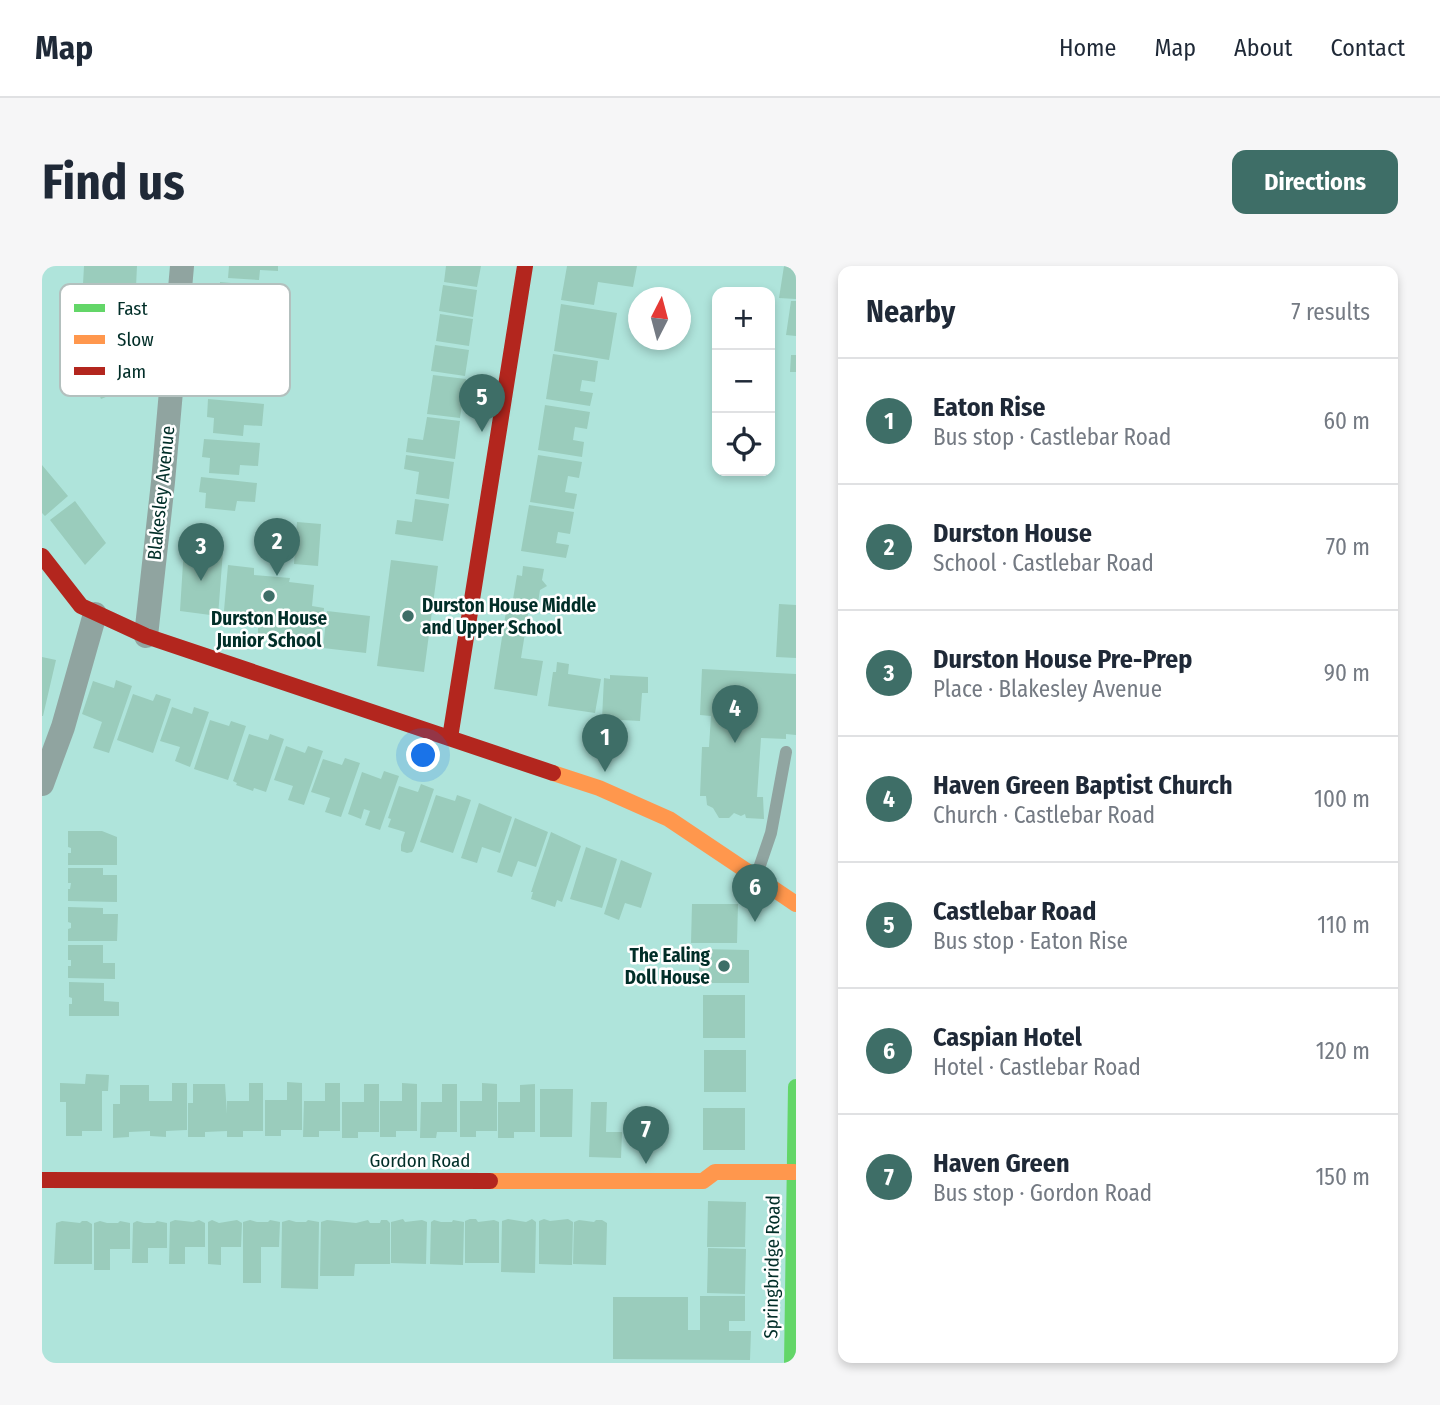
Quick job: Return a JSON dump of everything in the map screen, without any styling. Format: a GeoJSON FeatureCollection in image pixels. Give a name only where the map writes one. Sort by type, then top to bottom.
{"type":"FeatureCollection","features":[{"type":"Feature","properties":{"kind":"street","name":"Blakesley Avenue"},"geometry":{"type":"LineString","coordinates":[[180,284],[182,266]]}},
{"type":"Feature","properties":{"kind":"street"},"geometry":{"type":"LineString","coordinates":[[450,738],[526,266]]}},
{"type":"Feature","properties":{"kind":"street","name":"Blakesley Avenue"},"geometry":{"type":"LineString","coordinates":[[146,636],[171,396]]}},
{"type":"Feature","properties":{"kind":"street"},"geometry":{"type":"LineString","coordinates":[[42,556],[48,577],[81,606],[95,614],[146,636],[598,788],[669,819],[796,904]]}},
{"type":"Feature","properties":{"kind":"street"},"geometry":{"type":"LineString","coordinates":[[42,784],[63,727],[95,614]]}},
{"type":"Feature","properties":{"kind":"street","name":"Springbridge Road"},"geometry":{"type":"LineString","coordinates":[[792,1363],[796,1087]]}},
{"type":"Feature","properties":{"kind":"street","name":"Gordon Road"},"geometry":{"type":"LineString","coordinates":[[42,1180],[703,1181],[715,1172],[794,1172]]}},
{"type":"Feature","properties":{"kind":"lane"},"geometry":{"type":"LineString","coordinates":[[756,877],[771,833],[786,752]]}},
{"type":"Feature","properties":{"kind":"building"},"geometry":{"type":"Polygon","coordinates":[[[84,266],[137,266],[136,284],[83,284],[84,266]]]}},
{"type":"Feature","properties":{"kind":"building"},"geometry":{"type":"Polygon","coordinates":[[[229,266],[278,266],[278,271],[260,270],[259,280],[228,278],[229,266]]]}},
{"type":"Feature","properties":{"kind":"building"},"geometry":{"type":"Polygon","coordinates":[[[446,266],[481,266],[477,287],[444,282],[446,266]]]}},
{"type":"Feature","properties":{"kind":"building"},"geometry":{"type":"Polygon","coordinates":[[[567,266],[637,266],[633,287],[598,282],[594,305],[561,300],[567,266]]]}},
{"type":"Feature","properties":{"kind":"building"},"geometry":{"type":"Polygon","coordinates":[[[784,266],[796,267],[796,299],[779,298],[784,266]]]}},
{"type":"Feature","properties":{"kind":"building"},"geometry":{"type":"Polygon","coordinates":[[[443,285],[477,290],[473,317],[439,311],[443,285]]]}},
{"type":"Feature","properties":{"kind":"building"},"geometry":{"type":"Polygon","coordinates":[[[791,301],[796,301],[796,336],[786,335],[791,301]]]}},
{"type":"Feature","properties":{"kind":"building"},"geometry":{"type":"Polygon","coordinates":[[[561,304],[617,313],[609,360],[554,351],[561,304]]]}},
{"type":"Feature","properties":{"kind":"building"},"geometry":{"type":"Polygon","coordinates":[[[440,314],[473,319],[469,346],[436,341],[440,314]]]}},
{"type":"Feature","properties":{"kind":"building"},"geometry":{"type":"Polygon","coordinates":[[[435,345],[469,350],[465,376],[431,371],[435,345]]]}},
{"type":"Feature","properties":{"kind":"building"},"geometry":{"type":"Polygon","coordinates":[[[553,354],[598,361],[595,382],[582,380],[580,391],[593,393],[590,406],[546,399],[553,354]]]}},
{"type":"Feature","properties":{"kind":"building"},"geometry":{"type":"Polygon","coordinates":[[[791,355],[796,355],[796,372],[790,372],[791,355]]]}},
{"type":"Feature","properties":{"kind":"building"},"geometry":{"type":"Polygon","coordinates":[[[433,375],[466,379],[460,418],[427,414],[433,375]]]}},
{"type":"Feature","properties":{"kind":"building"},"geometry":{"type":"Polygon","coordinates":[[[208,399],[264,404],[262,426],[244,425],[243,436],[213,433],[214,418],[207,417],[208,399]]]}},
{"type":"Feature","properties":{"kind":"building"},"geometry":{"type":"Polygon","coordinates":[[[545,405],[590,412],[587,429],[575,427],[573,440],[584,442],[582,457],[538,450],[545,405]]]}},
{"type":"Feature","properties":{"kind":"building"},"geometry":{"type":"Polygon","coordinates":[[[427,417],[460,421],[455,459],[406,452],[408,438],[423,440],[427,417]]]}},
{"type":"Feature","properties":{"kind":"building"},"geometry":{"type":"Polygon","coordinates":[[[204,439],[260,443],[258,466],[240,465],[239,475],[209,473],[210,458],[202,457],[204,439]]]}},
{"type":"Feature","properties":{"kind":"building"},"geometry":{"type":"Polygon","coordinates":[[[406,455],[454,462],[449,499],[416,494],[419,472],[404,469],[406,455]]]}},
{"type":"Feature","properties":{"kind":"building"},"geometry":{"type":"Polygon","coordinates":[[[538,455],[582,462],[579,478],[568,476],[565,492],[577,494],[574,509],[530,502],[538,455]]]}},
{"type":"Feature","properties":{"kind":"building"},"geometry":{"type":"Polygon","coordinates":[[[42,465],[68,496],[45,516],[42,513],[42,465]]]}},
{"type":"Feature","properties":{"kind":"building"},"geometry":{"type":"Polygon","coordinates":[[[201,477],[257,483],[255,502],[237,501],[235,511],[205,508],[206,493],[199,492],[201,477]]]}},
{"type":"Feature","properties":{"kind":"building"},"geometry":{"type":"Polygon","coordinates":[[[415,499],[449,504],[443,541],[395,534],[397,520],[412,522],[415,499]]]}},
{"type":"Feature","properties":{"kind":"building"},"geometry":{"type":"Polygon","coordinates":[[[75,501],[106,543],[85,565],[50,520],[75,501]]]}},
{"type":"Feature","properties":{"kind":"building"},"geometry":{"type":"Polygon","coordinates":[[[529,505],[574,512],[570,534],[558,532],[556,543],[569,545],[566,558],[521,551],[529,505]]]}},
{"type":"Feature","properties":{"kind":"building"},"geometry":{"type":"Polygon","coordinates":[[[297,522],[321,524],[318,566],[294,564],[297,522]]]}},
{"type":"Feature","properties":{"kind":"building"},"geometry":{"type":"Polygon","coordinates":[[[184,547],[223,551],[218,616],[180,611],[184,547]]]}},
{"type":"Feature","properties":{"kind":"building","name":"Durston House Middle and Upper School"},"geometry":{"type":"Polygon","coordinates":[[[391,560],[438,566],[424,672],[377,666],[391,560]]]}},
{"type":"Feature","properties":{"kind":"building","name":"Durston House Junior School"},"geometry":{"type":"Polygon","coordinates":[[[228,565],[254,568],[254,575],[290,578],[289,582],[314,585],[312,606],[324,608],[321,645],[293,642],[293,637],[258,634],[258,625],[223,622],[228,565]]]}},
{"type":"Feature","properties":{"kind":"building"},"geometry":{"type":"Polygon","coordinates":[[[523,566],[544,569],[542,580],[547,586],[540,590],[538,603],[513,599],[517,575],[522,576],[523,566]]]}},
{"type":"Feature","properties":{"kind":"building"},"geometry":{"type":"Polygon","coordinates":[[[779,604],[796,605],[796,658],[776,657],[779,604]]]}},
{"type":"Feature","properties":{"kind":"building"},"geometry":{"type":"Polygon","coordinates":[[[507,605],[529,608],[521,658],[543,661],[537,696],[494,689],[507,605]]]}},
{"type":"Feature","properties":{"kind":"building"},"geometry":{"type":"Polygon","coordinates":[[[327,611],[370,616],[366,653],[323,648],[327,611]]]}},
{"type":"Feature","properties":{"kind":"building"},"geometry":{"type":"Polygon","coordinates":[[[42,657],[56,660],[43,716],[42,716],[42,657]]]}},
{"type":"Feature","properties":{"kind":"building"},"geometry":{"type":"Polygon","coordinates":[[[557,662],[569,664],[568,674],[601,679],[595,713],[548,706],[557,662]]]}},
{"type":"Feature","properties":{"kind":"building"},"geometry":{"type":"Polygon","coordinates":[[[702,669],[796,674],[796,735],[786,734],[786,739],[761,738],[757,797],[763,797],[764,819],[746,818],[745,814],[741,816],[734,813],[729,818],[719,818],[713,808],[707,805],[706,796],[700,796],[702,747],[709,747],[711,716],[700,715],[702,669]]]}},
{"type":"Feature","properties":{"kind":"building"},"geometry":{"type":"Polygon","coordinates":[[[610,675],[648,677],[648,693],[642,693],[640,721],[602,719],[604,678],[610,679],[610,675]]]}},
{"type":"Feature","properties":{"kind":"building"},"geometry":{"type":"Polygon","coordinates":[[[116,680],[132,686],[109,753],[93,748],[102,722],[82,714],[93,681],[114,688],[116,680]]]}},
{"type":"Feature","properties":{"kind":"building"},"geometry":{"type":"Polygon","coordinates":[[[133,694],[153,701],[156,694],[171,699],[153,753],[117,740],[133,694]]]}},
{"type":"Feature","properties":{"kind":"building"},"geometry":{"type":"Polygon","coordinates":[[[172,707],[192,714],[194,707],[209,712],[190,767],[175,761],[180,747],[160,741],[172,707]]]}},
{"type":"Feature","properties":{"kind":"building"},"geometry":{"type":"Polygon","coordinates":[[[210,720],[229,726],[231,721],[246,726],[228,780],[194,769],[210,720]]]}},
{"type":"Feature","properties":{"kind":"building"},"geometry":{"type":"Polygon","coordinates":[[[249,734],[268,740],[270,734],[284,739],[266,792],[254,788],[253,791],[236,785],[233,781],[249,734]]]}},
{"type":"Feature","properties":{"kind":"building"},"geometry":{"type":"Polygon","coordinates":[[[286,746],[305,753],[308,746],[323,751],[304,805],[288,800],[293,786],[274,780],[286,746]]]}},
{"type":"Feature","properties":{"kind":"building"},"geometry":{"type":"Polygon","coordinates":[[[345,758],[360,763],[341,817],[325,812],[330,798],[311,792],[323,759],[342,765],[345,758]]]}},
{"type":"Feature","properties":{"kind":"building"},"geometry":{"type":"Polygon","coordinates":[[[384,771],[399,776],[380,830],[365,825],[370,811],[364,809],[361,819],[348,814],[362,772],[381,779],[384,771]]]}},
{"type":"Feature","properties":{"kind":"building"},"geometry":{"type":"Polygon","coordinates":[[[421,784],[434,789],[414,848],[407,853],[401,851],[405,832],[388,827],[391,819],[388,818],[399,786],[418,792],[421,784]]]}},
{"type":"Feature","properties":{"kind":"building"},"geometry":{"type":"Polygon","coordinates":[[[436,795],[455,801],[457,795],[471,800],[453,853],[420,842],[436,795]]]}},
{"type":"Feature","properties":{"kind":"building"},"geometry":{"type":"Polygon","coordinates":[[[479,803],[512,817],[500,853],[482,847],[477,863],[461,858],[479,803]]]}},
{"type":"Feature","properties":{"kind":"building"},"geometry":{"type":"Polygon","coordinates":[[[515,818],[548,832],[536,867],[518,861],[512,877],[497,872],[515,818]]]}},
{"type":"Feature","properties":{"kind":"building"},"geometry":{"type":"Polygon","coordinates":[[[68,831],[102,831],[117,837],[117,865],[68,865],[71,848],[68,847],[68,831]]]}},
{"type":"Feature","properties":{"kind":"building"},"geometry":{"type":"Polygon","coordinates":[[[551,832],[581,846],[562,902],[557,900],[555,907],[531,899],[551,832]]]}},
{"type":"Feature","properties":{"kind":"building"},"geometry":{"type":"Polygon","coordinates":[[[586,847],[617,859],[602,908],[570,899],[586,847]]]}},
{"type":"Feature","properties":{"kind":"building"},"geometry":{"type":"Polygon","coordinates":[[[621,860],[652,873],[641,908],[625,903],[619,920],[604,914],[621,860]]]}},
{"type":"Feature","properties":{"kind":"building"},"geometry":{"type":"Polygon","coordinates":[[[68,868],[103,868],[103,875],[117,875],[117,902],[68,901],[71,883],[68,883],[68,868]]]}},
{"type":"Feature","properties":{"kind":"building"},"geometry":{"type":"Polygon","coordinates":[[[692,904],[738,904],[737,943],[691,943],[692,904]]]}},
{"type":"Feature","properties":{"kind":"building"},"geometry":{"type":"Polygon","coordinates":[[[68,907],[103,908],[103,914],[118,914],[117,941],[68,941],[71,923],[68,922],[68,907]]]}},
{"type":"Feature","properties":{"kind":"building"},"geometry":{"type":"Polygon","coordinates":[[[68,945],[103,945],[103,963],[115,963],[115,979],[68,978],[71,960],[68,960],[68,945]]]}},
{"type":"Feature","properties":{"kind":"building","name":"The Ealing Doll House"},"geometry":{"type":"Polygon","coordinates":[[[699,949],[749,950],[749,983],[699,983],[699,949]]]}},
{"type":"Feature","properties":{"kind":"building"},"geometry":{"type":"Polygon","coordinates":[[[69,982],[104,983],[104,1001],[119,1002],[119,1016],[69,1016],[72,998],[69,997],[69,982]]]}},
{"type":"Feature","properties":{"kind":"building"},"geometry":{"type":"Polygon","coordinates":[[[703,995],[745,995],[745,1038],[703,1038],[703,995]]]}},
{"type":"Feature","properties":{"kind":"building"},"geometry":{"type":"Polygon","coordinates":[[[704,1050],[746,1050],[746,1092],[704,1092],[704,1050]]]}},
{"type":"Feature","properties":{"kind":"building"},"geometry":{"type":"Polygon","coordinates":[[[86,1074],[109,1075],[108,1091],[102,1091],[102,1131],[82,1131],[82,1136],[66,1136],[66,1102],[60,1102],[60,1083],[85,1084],[86,1074]]]}},
{"type":"Feature","properties":{"kind":"building"},"geometry":{"type":"Polygon","coordinates":[[[287,1082],[302,1083],[302,1130],[281,1130],[281,1136],[265,1136],[265,1100],[287,1100],[287,1082]]]}},
{"type":"Feature","properties":{"kind":"building"},"geometry":{"type":"Polygon","coordinates":[[[172,1083],[187,1083],[187,1130],[166,1131],[166,1137],[150,1136],[150,1131],[129,1132],[129,1137],[113,1138],[113,1104],[120,1104],[120,1085],[149,1085],[149,1101],[172,1101],[172,1083]]]}},
{"type":"Feature","properties":{"kind":"building"},"geometry":{"type":"Polygon","coordinates":[[[249,1083],[263,1083],[263,1131],[243,1131],[243,1137],[227,1137],[227,1131],[205,1132],[205,1137],[188,1137],[188,1103],[193,1103],[193,1084],[225,1084],[227,1114],[227,1101],[249,1101],[249,1083]]]}},
{"type":"Feature","properties":{"kind":"building"},"geometry":{"type":"Polygon","coordinates":[[[325,1083],[340,1083],[340,1131],[319,1131],[319,1137],[303,1137],[304,1101],[325,1101],[325,1083]]]}},
{"type":"Feature","properties":{"kind":"building"},"geometry":{"type":"Polygon","coordinates":[[[402,1083],[417,1084],[417,1131],[396,1131],[396,1137],[380,1137],[380,1101],[402,1101],[402,1083]]]}},
{"type":"Feature","properties":{"kind":"building"},"geometry":{"type":"Polygon","coordinates":[[[482,1083],[497,1084],[497,1131],[476,1131],[476,1137],[460,1137],[460,1101],[482,1101],[482,1083]]]}},
{"type":"Feature","properties":{"kind":"building"},"geometry":{"type":"Polygon","coordinates":[[[364,1084],[379,1084],[379,1132],[358,1132],[358,1138],[342,1138],[342,1102],[364,1102],[364,1084]]]}},
{"type":"Feature","properties":{"kind":"building"},"geometry":{"type":"Polygon","coordinates":[[[442,1084],[457,1084],[457,1132],[437,1132],[436,1138],[420,1138],[421,1102],[442,1102],[442,1084]]]}},
{"type":"Feature","properties":{"kind":"building"},"geometry":{"type":"Polygon","coordinates":[[[535,1084],[535,1132],[514,1132],[514,1138],[498,1138],[498,1102],[520,1102],[520,1085],[535,1084]]]}},
{"type":"Feature","properties":{"kind":"building"},"geometry":{"type":"Polygon","coordinates":[[[540,1089],[573,1089],[572,1137],[540,1137],[540,1089]]]}},
{"type":"Feature","properties":{"kind":"building"},"geometry":{"type":"Polygon","coordinates":[[[591,1102],[607,1102],[606,1132],[622,1132],[621,1158],[589,1157],[591,1102]]]}},
{"type":"Feature","properties":{"kind":"building"},"geometry":{"type":"Polygon","coordinates":[[[703,1108],[745,1108],[745,1150],[703,1150],[703,1108]]]}},
{"type":"Feature","properties":{"kind":"building"},"geometry":{"type":"Polygon","coordinates":[[[708,1201],[746,1202],[745,1247],[707,1247],[708,1201]]]}},
{"type":"Feature","properties":{"kind":"building"},"geometry":{"type":"Polygon","coordinates":[[[403,1219],[405,1222],[427,1222],[426,1264],[391,1263],[391,1222],[403,1219]]]}},
{"type":"Feature","properties":{"kind":"building"},"geometry":{"type":"Polygon","coordinates":[[[476,1219],[478,1222],[499,1222],[499,1263],[465,1263],[465,1221],[476,1219]]]}},
{"type":"Feature","properties":{"kind":"building"},"geometry":{"type":"Polygon","coordinates":[[[508,1219],[526,1222],[532,1219],[536,1222],[535,1273],[501,1272],[502,1221],[508,1219]]]}},
{"type":"Feature","properties":{"kind":"building"},"geometry":{"type":"Polygon","coordinates":[[[568,1219],[573,1222],[572,1265],[539,1264],[539,1221],[568,1219]]]}},
{"type":"Feature","properties":{"kind":"building"},"geometry":{"type":"Polygon","coordinates":[[[199,1220],[205,1223],[205,1247],[185,1247],[185,1264],[169,1264],[170,1222],[199,1220]]]}},
{"type":"Feature","properties":{"kind":"building"},"geometry":{"type":"Polygon","coordinates":[[[212,1220],[219,1223],[237,1220],[242,1223],[241,1247],[221,1247],[221,1265],[208,1264],[208,1222],[212,1220]]]}},
{"type":"Feature","properties":{"kind":"building"},"geometry":{"type":"Polygon","coordinates":[[[327,1220],[356,1223],[368,1220],[370,1223],[380,1223],[381,1220],[387,1220],[390,1223],[390,1264],[355,1264],[354,1276],[320,1276],[321,1222],[327,1220]]]}},
{"type":"Feature","properties":{"kind":"building"},"geometry":{"type":"Polygon","coordinates":[[[602,1220],[607,1223],[606,1265],[573,1264],[574,1222],[602,1220]]]}},
{"type":"Feature","properties":{"kind":"building"},"geometry":{"type":"Polygon","coordinates":[[[87,1221],[92,1224],[92,1264],[54,1264],[56,1223],[87,1221]]]}},
{"type":"Feature","properties":{"kind":"building"},"geometry":{"type":"Polygon","coordinates":[[[243,1222],[280,1222],[279,1247],[261,1247],[261,1283],[243,1283],[243,1222]]]}},
{"type":"Feature","properties":{"kind":"building"},"geometry":{"type":"Polygon","coordinates":[[[282,1222],[319,1222],[318,1289],[281,1288],[282,1222]]]}},
{"type":"Feature","properties":{"kind":"building"},"geometry":{"type":"Polygon","coordinates":[[[431,1222],[464,1222],[463,1265],[430,1264],[431,1222]]]}},
{"type":"Feature","properties":{"kind":"building"},"geometry":{"type":"Polygon","coordinates":[[[94,1223],[130,1223],[130,1249],[110,1249],[110,1270],[94,1270],[94,1223]]]}},
{"type":"Feature","properties":{"kind":"building"},"geometry":{"type":"Polygon","coordinates":[[[133,1223],[167,1223],[167,1248],[148,1248],[148,1263],[132,1263],[133,1223]]]}},
{"type":"Feature","properties":{"kind":"building"},"geometry":{"type":"Polygon","coordinates":[[[708,1248],[746,1249],[745,1294],[707,1293],[708,1248]]]}},
{"type":"Feature","properties":{"kind":"building"},"geometry":{"type":"Polygon","coordinates":[[[700,1296],[745,1296],[745,1321],[729,1321],[729,1331],[751,1331],[750,1360],[613,1359],[613,1297],[688,1297],[688,1330],[700,1330],[700,1296]]]}},
{"type":"Feature","properties":{"kind":"traffic: fast"},"geometry":{"type":"LineString","coordinates":[[792,1363],[796,1087]]}},
{"type":"Feature","properties":{"kind":"traffic: slow"},"geometry":{"type":"LineString","coordinates":[[553,773],[599,788],[669,819],[796,904]]}},
{"type":"Feature","properties":{"kind":"traffic: slow"},"geometry":{"type":"LineString","coordinates":[[490,1181],[703,1181],[715,1172],[794,1172]]}},
{"type":"Feature","properties":{"kind":"traffic: jam"},"geometry":{"type":"LineString","coordinates":[[450,738],[525,266]]}},
{"type":"Feature","properties":{"kind":"traffic: jam"},"geometry":{"type":"LineString","coordinates":[[42,556],[81,606],[146,636],[553,773]]}},
{"type":"Feature","properties":{"kind":"traffic: jam"},"geometry":{"type":"LineString","coordinates":[[42,1180],[490,1181]]}},
{"type":"Feature","properties":{"kind":"place","name":"Castlebar Road"},"geometry":{"type":"Point","coordinates":[482,432]}},
{"type":"Feature","properties":{"kind":"place","name":"Durston House"},"geometry":{"type":"Point","coordinates":[277,576]}},
{"type":"Feature","properties":{"kind":"place","name":"Durston House Pre-Prep"},"geometry":{"type":"Point","coordinates":[201,581]}},
{"type":"Feature","properties":{"kind":"place","name":"Durston House Junior School"},"geometry":{"type":"Point","coordinates":[269,596]}},
{"type":"Feature","properties":{"kind":"place","name":"Durston House Middle and Upper School"},"geometry":{"type":"Point","coordinates":[408,616]}},
{"type":"Feature","properties":{"kind":"place","name":"Haven Green Baptist Church"},"geometry":{"type":"Point","coordinates":[735,743]}},
{"type":"Feature","properties":{"kind":"place","name":"Eaton Rise"},"geometry":{"type":"Point","coordinates":[605,772]}},
{"type":"Feature","properties":{"kind":"place","name":"Caspian Hotel"},"geometry":{"type":"Point","coordinates":[755,922]}},
{"type":"Feature","properties":{"kind":"place","name":"The Ealing Doll House"},"geometry":{"type":"Point","coordinates":[724,966]}},
{"type":"Feature","properties":{"kind":"place","name":"Haven Green"},"geometry":{"type":"Point","coordinates":[646,1164]}}]}
